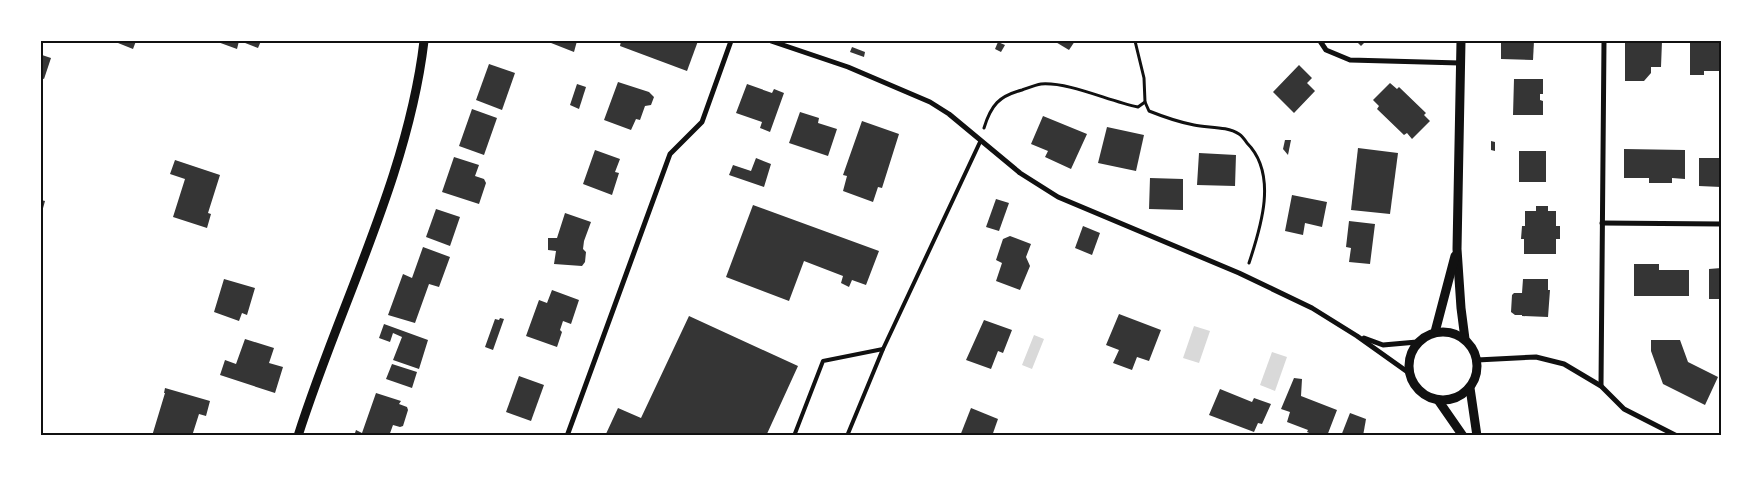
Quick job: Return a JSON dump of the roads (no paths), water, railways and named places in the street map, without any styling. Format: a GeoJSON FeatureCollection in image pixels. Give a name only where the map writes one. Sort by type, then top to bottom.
{"type":"FeatureCollection","features":[{"type":"Feature","properties":{"kind":"street"},"geometry":{"type":"LineString","coordinates":[[298,436],[391,183],[412,109],[420,74],[424,41]]}},
{"type":"Feature","properties":{"kind":"street"},"geometry":{"type":"LineString","coordinates":[[567,436],[670,154],[702,122],[730,41]]}},
{"type":"Feature","properties":{"kind":"street"},"geometry":{"type":"LineString","coordinates":[[771,41],[848,68],[930,102],[949,114],[980,142],[1020,173],[1058,197],[1244,276],[1312,308],[1357,336],[1409,373]]}},
{"type":"Feature","properties":{"kind":"street"},"geometry":{"type":"LineString","coordinates":[[1320,41],[1326,50],[1350,60],[1460,62]]}},
{"type":"Feature","properties":{"kind":"street"},"geometry":{"type":"LineString","coordinates":[[1461,41],[1457,249],[1465,339]]}},
{"type":"Feature","properties":{"kind":"street"},"geometry":{"type":"LineString","coordinates":[[1601,386],[1604,41]]}},
{"type":"Feature","properties":{"kind":"street"},"geometry":{"type":"LineString","coordinates":[[1602,223],[1721,224]]}},
{"type":"Feature","properties":{"kind":"street"},"geometry":{"type":"LineString","coordinates":[[1435,332],[1457,249]]}},
{"type":"Feature","properties":{"kind":"street"},"geometry":{"type":"LineString","coordinates":[[1435,332],[1451,332],[1465,339],[1473,348],[1477,360],[1476,375],[1470,388],[1461,396],[1450,400],[1438,400],[1425,396],[1414,386],[1409,373],[1409,356],[1417,342],[1435,332]]}},
{"type":"Feature","properties":{"kind":"street"},"geometry":{"type":"LineString","coordinates":[[1357,336],[1383,345],[1417,342]]}},
{"type":"Feature","properties":{"kind":"street"},"geometry":{"type":"LineString","coordinates":[[1477,360],[1536,357],[1564,364],[1601,386],[1624,409],[1677,436]]}},
{"type":"Feature","properties":{"kind":"street"},"geometry":{"type":"LineString","coordinates":[[1470,388],[1477,436]]}},
{"type":"Feature","properties":{"kind":"street"},"geometry":{"type":"LineString","coordinates":[[1438,400],[1463,436]]}},
{"type":"Feature","properties":{"kind":"lane"},"geometry":{"type":"LineString","coordinates":[[847,436],[883,349],[980,142]]}},
{"type":"Feature","properties":{"kind":"lane"},"geometry":{"type":"LineString","coordinates":[[794,436],[823,361],[883,349]]}}]}
